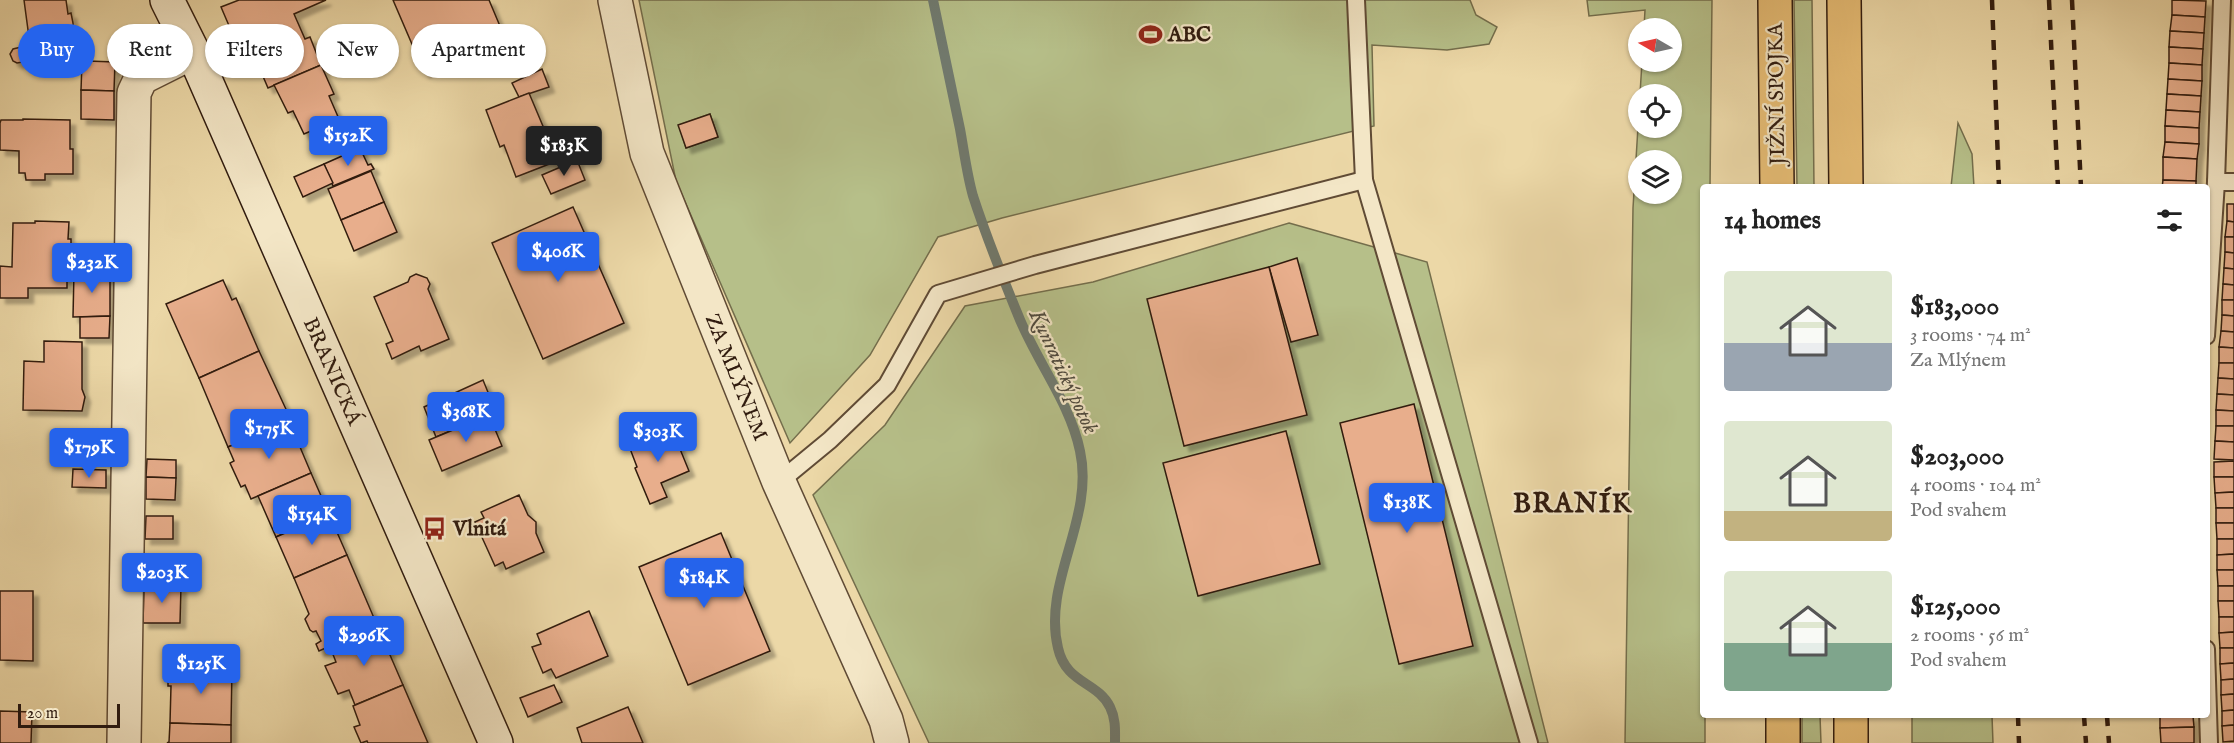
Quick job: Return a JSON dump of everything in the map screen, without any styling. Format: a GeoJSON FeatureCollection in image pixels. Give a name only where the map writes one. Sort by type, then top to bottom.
{"type":"FeatureCollection","features":[{"type":"Feature","properties":{"kind":"highway","name":"JIŽNÍ SPOJKA"},"geometry":{"type":"LineString","coordinates":[[1775,0],[1777,184]]}},
{"type":"Feature","properties":{"kind":"highway"},"geometry":{"type":"LineString","coordinates":[[1844,0],[1846,184]]}},
{"type":"Feature","properties":{"kind":"highway"},"geometry":{"type":"LineString","coordinates":[[1782,718],[1783,743]]}},
{"type":"Feature","properties":{"kind":"highway"},"geometry":{"type":"LineString","coordinates":[[1851,718],[1851,743]]}},
{"type":"Feature","properties":{"kind":"street","name":"BRANICKÁ"},"geometry":{"type":"LineString","coordinates":[[166,0],[178,24]]}},
{"type":"Feature","properties":{"kind":"street","name":"ZA MLÝNEM"},"geometry":{"type":"LineString","coordinates":[[615,0],[647,153],[779,482],[886,720],[892,743]]}},
{"type":"Feature","properties":{"kind":"street","name":"BRANICKÁ"},"geometry":{"type":"LineString","coordinates":[[193,52],[496,743]]}},
{"type":"Feature","properties":{"kind":"street"},"geometry":{"type":"LineString","coordinates":[[124,743],[134,93],[141,78]]}},
{"type":"Feature","properties":{"kind":"lane"},"geometry":{"type":"LineString","coordinates":[[1356,0],[1364,180],[1529,743]]}},
{"type":"Feature","properties":{"kind":"lane"},"geometry":{"type":"LineString","coordinates":[[2210,274],[2216,182],[2222,0]]}},
{"type":"Feature","properties":{"kind":"lane"},"geometry":{"type":"LineString","coordinates":[[779,482],[831,440],[887,385],[938,294],[1035,265],[1364,180]]}},
{"type":"Feature","properties":{"kind":"lane"},"geometry":{"type":"LineString","coordinates":[[2216,182],[2234,182]]}},
{"type":"Feature","properties":{"kind":"lane"},"geometry":{"type":"LineString","coordinates":[[2208,718],[2209,743]]}},
{"type":"Feature","properties":{"kind":"green space"},"geometry":{"type":"Polygon","coordinates":[[[639,0],[1470,0],[1476,15],[1497,27],[1489,44],[1447,50],[1372,45],[1374,126],[1002,218],[938,237],[870,355],[790,443],[676,181],[639,0]],[[710,114],[679,125],[686,148],[718,137],[710,114]]]}},
{"type":"Feature","properties":{"kind":"green space"},"geometry":{"type":"Polygon","coordinates":[[[1587,0],[1712,0],[1710,184],[1700,184],[1700,718],[1705,718],[1705,743],[1625,743],[1633,204],[1682,204],[1682,150],[1637,150],[1637,138],[1682,138],[1682,84],[1641,84],[1641,72],[1682,72],[1682,18],[1645,18],[1645,10],[1589,16],[1587,0]]]}},
{"type":"Feature","properties":{"kind":"green space"},"geometry":{"type":"Polygon","coordinates":[[[1794,0],[1812,0],[1814,184],[1797,184],[1794,0]]]}},
{"type":"Feature","properties":{"kind":"green space"},"geometry":{"type":"Polygon","coordinates":[[[1958,123],[1972,154],[1974,184],[1951,184],[1958,123]]]}},
{"type":"Feature","properties":{"kind":"green space"},"geometry":{"type":"Polygon","coordinates":[[[1289,223],[1427,262],[1548,743],[929,743],[813,495],[885,425],[965,306],[1093,282],[1289,223]]]}},
{"type":"Feature","properties":{"kind":"green space"},"geometry":{"type":"Polygon","coordinates":[[[1802,718],[1820,718],[1821,743],[1802,743],[1802,718]]]}},
{"type":"Feature","properties":{"kind":"green space"},"geometry":{"type":"Polygon","coordinates":[[[1912,718],[1992,718],[1993,743],[1912,743],[1912,718]]]}},
{"type":"Feature","properties":{"kind":"building"},"geometry":{"type":"Polygon","coordinates":[[[24,0],[66,0],[68,14],[71,13],[73,24],[27,24],[24,0]]]}},
{"type":"Feature","properties":{"kind":"building"},"geometry":{"type":"Polygon","coordinates":[[[239,0],[326,0],[294,14],[298,24],[228,24],[221,7],[239,0]]]}},
{"type":"Feature","properties":{"kind":"building"},"geometry":{"type":"Polygon","coordinates":[[[393,0],[489,0],[499,24],[411,24],[411,42],[393,0]]]}},
{"type":"Feature","properties":{"kind":"building"},"geometry":{"type":"Polygon","coordinates":[[[2172,0],[2206,1],[2205,17],[2172,15],[2172,0]]]}},
{"type":"Feature","properties":{"kind":"building"},"geometry":{"type":"Polygon","coordinates":[[[2172,15],[2205,17],[2204,33],[2170,31],[2172,15]]]}},
{"type":"Feature","properties":{"kind":"building"},"geometry":{"type":"Polygon","coordinates":[[[2170,31],[2204,33],[2203,49],[2169,47],[2170,31]]]}},
{"type":"Feature","properties":{"kind":"building"},"geometry":{"type":"Polygon","coordinates":[[[304,37],[305,39],[310,37],[316,52],[316,67],[304,72],[304,37]]]}},
{"type":"Feature","properties":{"kind":"building"},"geometry":{"type":"Polygon","coordinates":[[[2169,47],[2203,49],[2202,65],[2169,63],[2169,47]]]}},
{"type":"Feature","properties":{"kind":"building"},"geometry":{"type":"Polygon","coordinates":[[[18,48],[18,63],[13,61],[10,54],[13,49],[18,48]]]}},
{"type":"Feature","properties":{"kind":"building"},"geometry":{"type":"Polygon","coordinates":[[[95,61],[107,62],[107,78],[114,78],[114,91],[81,90],[81,78],[95,78],[95,61]]]}},
{"type":"Feature","properties":{"kind":"building"},"geometry":{"type":"Polygon","coordinates":[[[2169,63],[2202,65],[2202,81],[2168,79],[2169,63]]]}},
{"type":"Feature","properties":{"kind":"building"},"geometry":{"type":"Polygon","coordinates":[[[316,67],[316,78],[327,78],[334,94],[329,96],[339,119],[304,134],[293,111],[288,113],[274,85],[290,78],[304,78],[304,72],[316,67]]]}},
{"type":"Feature","properties":{"kind":"building"},"geometry":{"type":"Polygon","coordinates":[[[264,78],[291,78],[268,88],[264,78]]]}},
{"type":"Feature","properties":{"kind":"building"},"geometry":{"type":"Polygon","coordinates":[[[523,78],[546,78],[549,87],[519,97],[512,83],[523,78]]]}},
{"type":"Feature","properties":{"kind":"building"},"geometry":{"type":"Polygon","coordinates":[[[2168,79],[2202,81],[2201,96],[2167,94],[2168,79]]]}},
{"type":"Feature","properties":{"kind":"building"},"geometry":{"type":"Polygon","coordinates":[[[81,90],[114,91],[114,120],[81,119],[81,90]]]}},
{"type":"Feature","properties":{"kind":"building"},"geometry":{"type":"Polygon","coordinates":[[[529,93],[548,138],[553,139],[556,144],[553,153],[557,161],[516,177],[504,145],[500,147],[486,110],[529,93]]]}},
{"type":"Feature","properties":{"kind":"building"},"geometry":{"type":"Polygon","coordinates":[[[2167,94],[2201,96],[2200,112],[2166,110],[2167,94]]]}},
{"type":"Feature","properties":{"kind":"building"},"geometry":{"type":"Polygon","coordinates":[[[2166,110],[2200,112],[2199,128],[2165,126],[2166,110]]]}},
{"type":"Feature","properties":{"kind":"building"},"geometry":{"type":"Polygon","coordinates":[[[710,114],[718,137],[686,148],[678,125],[710,114]]]}},
{"type":"Feature","properties":{"kind":"building"},"geometry":{"type":"Polygon","coordinates":[[[1,120],[70,120],[73,174],[45,174],[45,180],[26,180],[25,173],[19,173],[19,151],[0,150],[0,123],[1,120]]]}},
{"type":"Feature","properties":{"kind":"building"},"geometry":{"type":"Polygon","coordinates":[[[2165,126],[2199,128],[2199,144],[2165,142],[2165,126]]]}},
{"type":"Feature","properties":{"kind":"building"},"geometry":{"type":"Polygon","coordinates":[[[2165,142],[2199,144],[2197,159],[2163,157],[2165,142]]]}},
{"type":"Feature","properties":{"kind":"building"},"geometry":{"type":"Polygon","coordinates":[[[360,148],[368,165],[371,164],[374,169],[333,186],[324,164],[360,148]]]}},
{"type":"Feature","properties":{"kind":"building"},"geometry":{"type":"Polygon","coordinates":[[[2163,157],[2197,159],[2196,181],[2163,180],[2163,157]]]}},
{"type":"Feature","properties":{"kind":"building"},"geometry":{"type":"Polygon","coordinates":[[[577,160],[585,180],[551,194],[542,175],[577,160]]]}},
{"type":"Feature","properties":{"kind":"building"},"geometry":{"type":"Polygon","coordinates":[[[324,164],[333,183],[303,197],[294,177],[324,164]]]}},
{"type":"Feature","properties":{"kind":"building"},"geometry":{"type":"Polygon","coordinates":[[[371,171],[384,202],[341,220],[328,189],[371,171]]]}},
{"type":"Feature","properties":{"kind":"building"},"geometry":{"type":"Polygon","coordinates":[[[2163,180],[2196,181],[2196,184],[2162,184],[2163,180]]]}},
{"type":"Feature","properties":{"kind":"building"},"geometry":{"type":"Polygon","coordinates":[[[384,202],[397,232],[354,251],[341,220],[384,202]]]}},
{"type":"Feature","properties":{"kind":"building"},"geometry":{"type":"Polygon","coordinates":[[[2227,204],[2234,204],[2234,222],[2227,221],[2227,204]]]}},
{"type":"Feature","properties":{"kind":"building"},"geometry":{"type":"Polygon","coordinates":[[[573,207],[624,323],[543,359],[492,243],[573,207]]]}},
{"type":"Feature","properties":{"kind":"building"},"geometry":{"type":"Polygon","coordinates":[[[35,221],[69,222],[71,271],[67,271],[67,288],[28,288],[28,298],[0,298],[0,266],[12,267],[13,223],[35,223],[35,221]]]}},
{"type":"Feature","properties":{"kind":"building"},"geometry":{"type":"Polygon","coordinates":[[[2227,221],[2234,222],[2234,237],[2225,237],[2227,221]]]}},
{"type":"Feature","properties":{"kind":"building"},"geometry":{"type":"Polygon","coordinates":[[[2225,237],[2234,237],[2234,253],[2225,252],[2225,237]]]}},
{"type":"Feature","properties":{"kind":"building"},"geometry":{"type":"Polygon","coordinates":[[[2225,252],[2234,253],[2234,269],[2224,268],[2225,252]]]}},
{"type":"Feature","properties":{"kind":"building"},"geometry":{"type":"Polygon","coordinates":[[[1297,258],[1318,335],[1291,342],[1269,267],[1297,258]]]}},
{"type":"Feature","properties":{"kind":"building"},"geometry":{"type":"Polygon","coordinates":[[[1269,267],[1307,415],[1184,446],[1147,299],[1269,267]]]}},
{"type":"Feature","properties":{"kind":"building"},"geometry":{"type":"Polygon","coordinates":[[[2224,268],[2234,269],[2234,285],[2223,284],[2224,268]]]}},
{"type":"Feature","properties":{"kind":"building"},"geometry":{"type":"Polygon","coordinates":[[[74,271],[110,272],[110,316],[73,317],[74,271]]]}},
{"type":"Feature","properties":{"kind":"building"},"geometry":{"type":"Polygon","coordinates":[[[416,274],[427,278],[430,284],[428,289],[449,339],[421,351],[419,346],[392,359],[386,344],[393,341],[374,297],[408,282],[410,277],[416,274]]]}},
{"type":"Feature","properties":{"kind":"building"},"geometry":{"type":"Polygon","coordinates":[[[223,280],[232,300],[236,298],[259,351],[199,378],[166,304],[223,280]]]}},
{"type":"Feature","properties":{"kind":"building"},"geometry":{"type":"Polygon","coordinates":[[[2223,284],[2234,285],[2234,300],[2222,300],[2223,284]]]}},
{"type":"Feature","properties":{"kind":"building"},"geometry":{"type":"Polygon","coordinates":[[[2222,300],[2234,300],[2234,316],[2222,315],[2222,300]]]}},
{"type":"Feature","properties":{"kind":"building"},"geometry":{"type":"Polygon","coordinates":[[[2222,315],[2234,316],[2234,332],[2221,331],[2222,315]]]}},
{"type":"Feature","properties":{"kind":"building"},"geometry":{"type":"Polygon","coordinates":[[[110,316],[109,338],[80,338],[80,317],[110,316]]]}},
{"type":"Feature","properties":{"kind":"building"},"geometry":{"type":"Polygon","coordinates":[[[2221,331],[2234,332],[2234,348],[2219,347],[2221,331]]]}},
{"type":"Feature","properties":{"kind":"building"},"geometry":{"type":"Polygon","coordinates":[[[44,341],[82,342],[82,389],[85,397],[82,411],[23,410],[24,361],[44,362],[44,341]]]}},
{"type":"Feature","properties":{"kind":"building"},"geometry":{"type":"Polygon","coordinates":[[[2219,347],[2234,348],[2234,363],[2219,363],[2219,347]]]}},
{"type":"Feature","properties":{"kind":"building"},"geometry":{"type":"Polygon","coordinates":[[[259,351],[291,420],[228,447],[199,378],[259,351]]]}},
{"type":"Feature","properties":{"kind":"building"},"geometry":{"type":"Polygon","coordinates":[[[2219,363],[2234,363],[2234,379],[2218,378],[2219,363]]]}},
{"type":"Feature","properties":{"kind":"building"},"geometry":{"type":"Polygon","coordinates":[[[2218,378],[2234,379],[2234,395],[2217,394],[2218,378]]]}},
{"type":"Feature","properties":{"kind":"building"},"geometry":{"type":"Polygon","coordinates":[[[483,380],[496,412],[436,437],[424,407],[483,380]]]}},
{"type":"Feature","properties":{"kind":"building"},"geometry":{"type":"Polygon","coordinates":[[[2217,394],[2234,395],[2234,411],[2216,410],[2217,394]]]}},
{"type":"Feature","properties":{"kind":"building"},"geometry":{"type":"Polygon","coordinates":[[[1414,404],[1473,646],[1399,664],[1340,423],[1414,404]]]}},
{"type":"Feature","properties":{"kind":"building"},"geometry":{"type":"Polygon","coordinates":[[[2216,410],[2234,411],[2234,426],[2216,426],[2216,410]]]}},
{"type":"Feature","properties":{"kind":"building"},"geometry":{"type":"Polygon","coordinates":[[[489,415],[502,446],[442,471],[429,440],[489,415]]]}},
{"type":"Feature","properties":{"kind":"building"},"geometry":{"type":"Polygon","coordinates":[[[289,421],[311,473],[251,499],[245,485],[241,487],[230,463],[234,461],[228,447],[289,421]]]}},
{"type":"Feature","properties":{"kind":"building"},"geometry":{"type":"Polygon","coordinates":[[[2216,426],[2234,426],[2234,442],[2215,441],[2216,426]]]}},
{"type":"Feature","properties":{"kind":"building"},"geometry":{"type":"Polygon","coordinates":[[[671,427],[689,471],[661,483],[667,497],[650,504],[635,468],[637,467],[629,446],[671,427]]]}},
{"type":"Feature","properties":{"kind":"building"},"geometry":{"type":"Polygon","coordinates":[[[1286,431],[1320,564],[1198,596],[1163,463],[1286,431]]]}},
{"type":"Feature","properties":{"kind":"building"},"geometry":{"type":"Polygon","coordinates":[[[2215,441],[2234,442],[2234,460],[2214,459],[2215,441]]]}},
{"type":"Feature","properties":{"kind":"building"},"geometry":{"type":"Polygon","coordinates":[[[147,459],[176,460],[176,478],[146,477],[147,459]]]}},
{"type":"Feature","properties":{"kind":"building"},"geometry":{"type":"Polygon","coordinates":[[[2234,461],[2234,477],[2214,477],[2214,462],[2234,461]]]}},
{"type":"Feature","properties":{"kind":"building"},"geometry":{"type":"Polygon","coordinates":[[[73,469],[106,470],[106,488],[72,487],[73,469]]]}},
{"type":"Feature","properties":{"kind":"building"},"geometry":{"type":"Polygon","coordinates":[[[311,473],[329,514],[276,537],[258,496],[311,473]]]}},
{"type":"Feature","properties":{"kind":"building"},"geometry":{"type":"Polygon","coordinates":[[[146,477],[176,478],[175,500],[146,499],[146,477]]]}},
{"type":"Feature","properties":{"kind":"building"},"geometry":{"type":"Polygon","coordinates":[[[2214,477],[2234,477],[2234,492],[2215,493],[2214,477]]]}},
{"type":"Feature","properties":{"kind":"building"},"geometry":{"type":"Polygon","coordinates":[[[2234,492],[2234,508],[2216,508],[2215,493],[2234,492]]]}},
{"type":"Feature","properties":{"kind":"building"},"geometry":{"type":"Polygon","coordinates":[[[519,495],[528,515],[536,522],[536,533],[544,552],[506,569],[503,562],[495,566],[475,522],[484,518],[481,512],[519,495]]]}},
{"type":"Feature","properties":{"kind":"building"},"geometry":{"type":"Polygon","coordinates":[[[2216,508],[2234,508],[2234,523],[2216,523],[2216,508]]]}},
{"type":"Feature","properties":{"kind":"building"},"geometry":{"type":"Polygon","coordinates":[[[329,514],[347,555],[294,578],[276,537],[329,514]]]}},
{"type":"Feature","properties":{"kind":"building"},"geometry":{"type":"Polygon","coordinates":[[[146,516],[173,516],[173,539],[145,539],[146,516]]]}},
{"type":"Feature","properties":{"kind":"building"},"geometry":{"type":"Polygon","coordinates":[[[2216,523],[2234,523],[2234,539],[2217,539],[2216,523]]]}},
{"type":"Feature","properties":{"kind":"building"},"geometry":{"type":"Polygon","coordinates":[[[721,533],[770,651],[688,685],[639,567],[721,533]]]}},
{"type":"Feature","properties":{"kind":"building"},"geometry":{"type":"Polygon","coordinates":[[[2217,539],[2234,539],[2234,554],[2217,555],[2217,539]]]}},
{"type":"Feature","properties":{"kind":"building"},"geometry":{"type":"Polygon","coordinates":[[[2234,554],[2234,570],[2217,570],[2217,555],[2234,554]]]}},
{"type":"Feature","properties":{"kind":"building"},"geometry":{"type":"Polygon","coordinates":[[[347,555],[377,625],[319,651],[316,644],[321,641],[316,631],[310,630],[305,619],[309,614],[294,578],[347,555]]]}},
{"type":"Feature","properties":{"kind":"building"},"geometry":{"type":"Polygon","coordinates":[[[2217,570],[2234,570],[2234,586],[2218,586],[2217,570]]]}},
{"type":"Feature","properties":{"kind":"building"},"geometry":{"type":"Polygon","coordinates":[[[144,586],[181,586],[180,623],[143,623],[144,586]]]}},
{"type":"Feature","properties":{"kind":"building"},"geometry":{"type":"Polygon","coordinates":[[[2218,586],[2234,586],[2234,601],[2218,601],[2218,586]]]}},
{"type":"Feature","properties":{"kind":"building"},"geometry":{"type":"Polygon","coordinates":[[[0,591],[33,591],[33,661],[0,660],[0,591]]]}},
{"type":"Feature","properties":{"kind":"building"},"geometry":{"type":"Polygon","coordinates":[[[2218,601],[2234,601],[2234,617],[2219,617],[2218,601]]]}},
{"type":"Feature","properties":{"kind":"building"},"geometry":{"type":"Polygon","coordinates":[[[589,611],[608,656],[556,678],[551,669],[543,673],[532,647],[541,644],[537,634],[589,611]]]}},
{"type":"Feature","properties":{"kind":"building"},"geometry":{"type":"Polygon","coordinates":[[[2219,617],[2234,617],[2234,632],[2219,633],[2219,617]]]}},
{"type":"Feature","properties":{"kind":"building"},"geometry":{"type":"Polygon","coordinates":[[[377,625],[403,685],[355,705],[349,690],[338,694],[325,666],[336,662],[330,647],[377,625]]]}},
{"type":"Feature","properties":{"kind":"building"},"geometry":{"type":"Polygon","coordinates":[[[2234,632],[2234,648],[2220,648],[2219,633],[2234,632]]]}},
{"type":"Feature","properties":{"kind":"building"},"geometry":{"type":"Polygon","coordinates":[[[2220,648],[2234,648],[2234,663],[2220,664],[2220,648]]]}},
{"type":"Feature","properties":{"kind":"building"},"geometry":{"type":"Polygon","coordinates":[[[2234,663],[2234,679],[2221,680],[2220,664],[2234,663]]]}},
{"type":"Feature","properties":{"kind":"building"},"geometry":{"type":"Polygon","coordinates":[[[168,666],[232,668],[231,725],[170,723],[171,686],[168,686],[168,666]]]}},
{"type":"Feature","properties":{"kind":"building"},"geometry":{"type":"Polygon","coordinates":[[[2234,679],[2234,694],[2221,695],[2221,680],[2234,679]]]}},
{"type":"Feature","properties":{"kind":"building"},"geometry":{"type":"Polygon","coordinates":[[[403,685],[428,743],[368,743],[367,741],[361,743],[354,727],[360,725],[353,706],[403,685]]]}},
{"type":"Feature","properties":{"kind":"building"},"geometry":{"type":"Polygon","coordinates":[[[554,685],[562,702],[528,717],[520,698],[554,685]]]}},
{"type":"Feature","properties":{"kind":"building"},"geometry":{"type":"Polygon","coordinates":[[[2234,694],[2234,710],[2222,711],[2221,695],[2234,694]]]}},
{"type":"Feature","properties":{"kind":"building"},"geometry":{"type":"Polygon","coordinates":[[[628,707],[643,743],[582,743],[577,728],[628,707]]]}},
{"type":"Feature","properties":{"kind":"building"},"geometry":{"type":"Polygon","coordinates":[[[2234,710],[2234,725],[2222,726],[2222,711],[2234,710]]]}},
{"type":"Feature","properties":{"kind":"building"},"geometry":{"type":"Polygon","coordinates":[[[0,711],[32,712],[31,743],[0,743],[0,711]]]}},
{"type":"Feature","properties":{"kind":"building"},"geometry":{"type":"Polygon","coordinates":[[[2160,718],[2193,718],[2194,727],[2160,728],[2160,718]]]}},
{"type":"Feature","properties":{"kind":"building"},"geometry":{"type":"Polygon","coordinates":[[[170,723],[231,725],[231,743],[167,743],[169,742],[170,723]]]}},
{"type":"Feature","properties":{"kind":"building"},"geometry":{"type":"Polygon","coordinates":[[[2234,725],[2234,741],[2223,742],[2222,726],[2234,725]]]}},
{"type":"Feature","properties":{"kind":"building"},"geometry":{"type":"Polygon","coordinates":[[[2194,727],[2194,743],[2161,743],[2160,728],[2194,727]]]}},
{"type":"Feature","properties":{"kind":"waterway","name":"Kunratický potok"},"geometry":{"type":"LineString","coordinates":[[933,0],[973,196],[994,256],[1025,332],[1069,416],[1080,451],[1083,476],[1081,501],[1062,575],[1055,623],[1062,660],[1075,676],[1098,692],[1110,707],[1114,720],[1115,743]]}},
{"type":"Feature","properties":{"kind":"railway"},"geometry":{"type":"LineString","coordinates":[[1992,0],[1999,184]]}},
{"type":"Feature","properties":{"kind":"railway"},"geometry":{"type":"LineString","coordinates":[[2049,0],[2058,184]]}},
{"type":"Feature","properties":{"kind":"railway"},"geometry":{"type":"LineString","coordinates":[[2072,0],[2081,184]]}},
{"type":"Feature","properties":{"kind":"railway"},"geometry":{"type":"LineString","coordinates":[[2018,718],[2019,743]]}},
{"type":"Feature","properties":{"kind":"railway"},"geometry":{"type":"LineString","coordinates":[[2084,718],[2086,743]]}},
{"type":"Feature","properties":{"kind":"railway"},"geometry":{"type":"LineString","coordinates":[[2107,718],[2109,743]]}},
{"type":"Feature","properties":{"kind":"place","name":"ABC"},"geometry":{"type":"Point","coordinates":[1150,34]}},
{"type":"Feature","properties":{"kind":"place","name":"Vlnitá"},"geometry":{"type":"Point","coordinates":[435,528]}},
{"type":"Feature","properties":{"kind":"district","name":"BRANÍK"},"geometry":{"type":"Point","coordinates":[1573,503]}}]}
